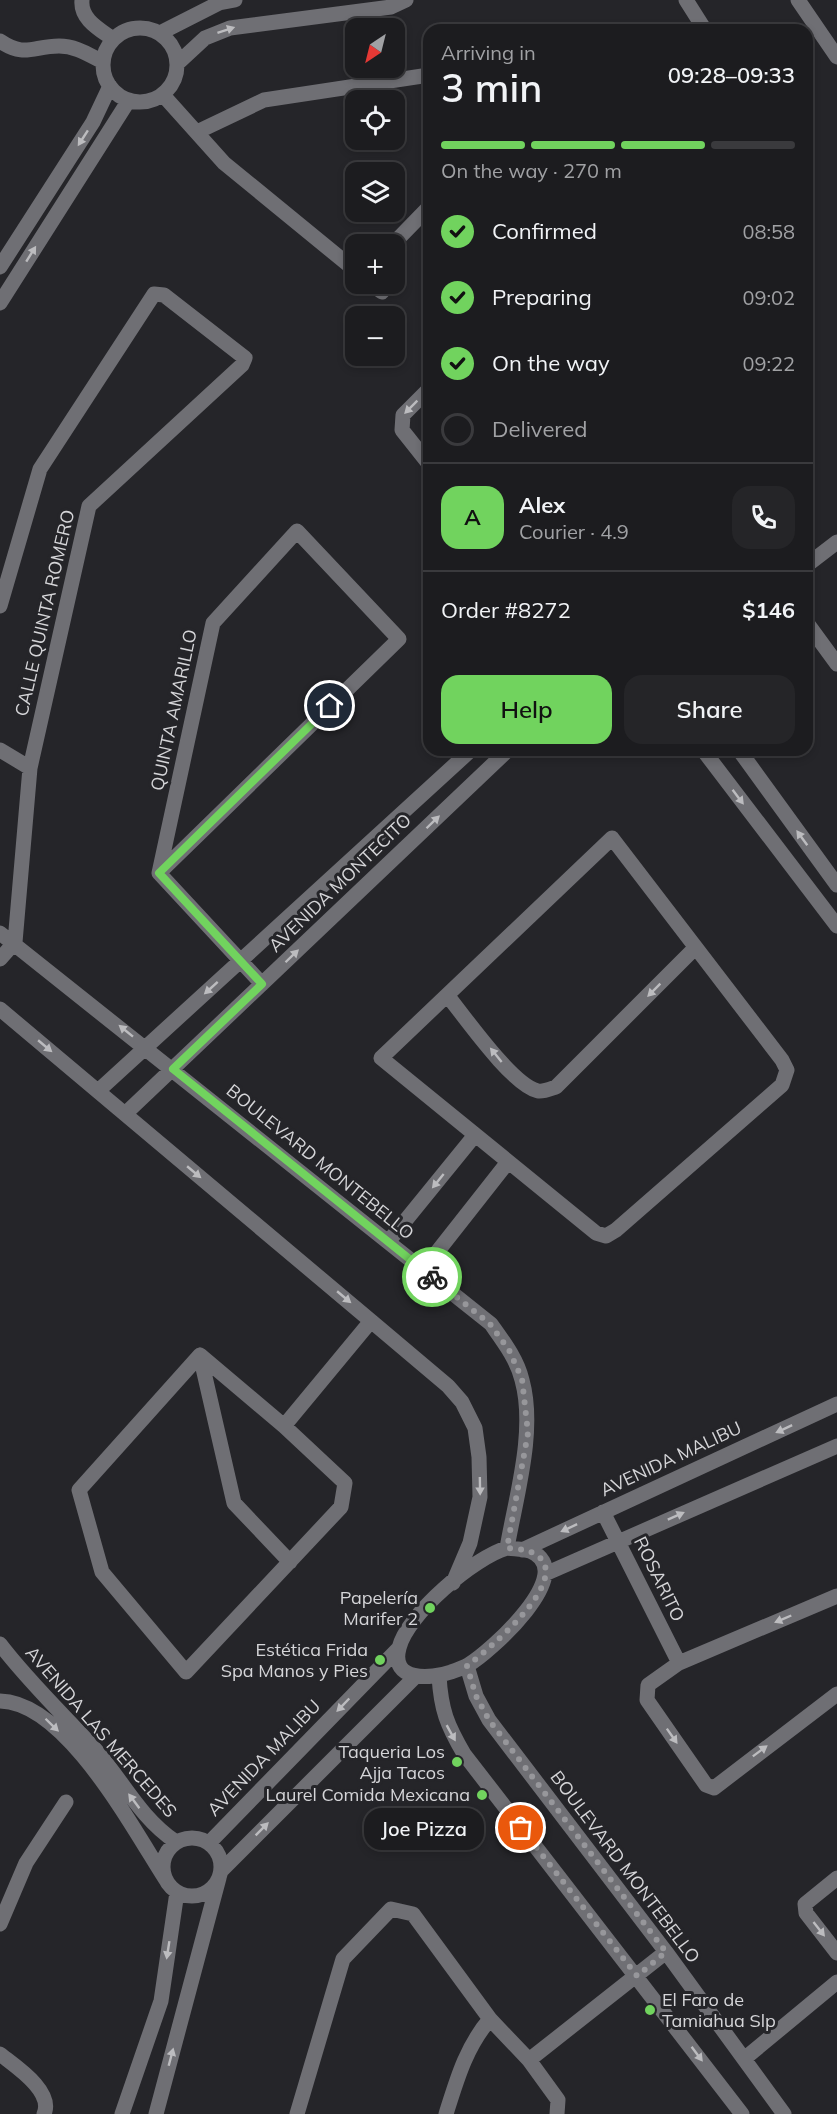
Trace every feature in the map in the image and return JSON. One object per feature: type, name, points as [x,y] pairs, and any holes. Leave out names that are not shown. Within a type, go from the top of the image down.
[{"type":"street","points":[[82,0],[81,4],[89,23],[113,39]]},
{"type":"street","points":[[160,33],[219,3],[235,0]]},
{"type":"street","points":[[178,63],[169,40],[148,28],[135,27],[123,31],[113,39],[106,50],[103,62],[104,75],[110,86],[129,100],[141,102],[163,94],[172,86],[178,63],[205,38],[230,28],[406,0]]},
{"type":"street","points":[[686,0],[701,24]]},
{"type":"street","points":[[798,0],[837,57]]},
{"type":"street","points":[[0,41],[23,52],[58,46],[77,48],[103,62]]},
{"type":"street","points":[[196,132],[264,100],[423,76]]},
{"type":"street","points":[[0,267],[93,122],[110,86]]},
{"type":"street","points":[[163,94],[224,163],[345,262]]},
{"type":"street","points":[[0,303],[129,100]]},
{"type":"street","points":[[403,234],[423,213]]},
{"type":"street","name":"CALLE QUINTA ROMERO","points":[[0,606],[40,469],[154,294],[164,295],[241,352],[244,358],[242,365],[89,506],[30,768],[15,942]]},
{"type":"street","points":[[423,395],[403,415],[402,430],[423,456]]},
{"type":"street","name":"QUINTA AMARILLO","points":[[297,531],[399,639],[159,873],[213,623],[297,531]]},
{"type":"street","points":[[813,560],[837,542]]},
{"type":"street","points":[[813,631],[837,664]]},
{"type":"street","points":[[0,750],[30,768]]},
{"type":"street","name":"AVENIDA MONTECITO","points":[[98,1091],[464,756]]},
{"type":"street","name":"AVENIDA MONTECITO","points":[[125,1114],[502,756]]},
{"type":"street","points":[[708,756],[837,926]]},
{"type":"street","points":[[743,756],[837,887],[819,902]]},
{"type":"street","points":[[612,838],[695,948],[782,1060],[787,1070],[782,1085],[616,1230],[606,1236],[596,1233],[381,1058],[612,838]]},
{"type":"street","points":[[159,873],[262,984]]},
{"type":"street","name":"BOULEVARD MONTEBELLO","points":[[0,933],[15,942],[490,1324],[509,1350],[522,1379],[528,1433],[515,1549]]},
{"type":"street","points":[[0,959],[15,942]]},
{"type":"street","points":[[447,995],[513,1076],[527,1087],[540,1091],[556,1087],[695,948]]},
{"type":"street","points":[[0,1009],[448,1386],[462,1402],[475,1428],[479,1457],[480,1497],[470,1543],[453,1583]]},
{"type":"street","points":[[388,1242],[475,1135]]},
{"type":"street","points":[[423,1270],[508,1162]]},
{"type":"street","points":[[284,1426],[371,1321]]},
{"type":"street","points":[[200,1355],[284,1426],[345,1483],[341,1507],[186,1672],[102,1572],[79,1490],[200,1355]]},
{"type":"street","points":[[200,1355],[234,1503],[290,1562]]},
{"type":"street","name":"AVENIDA MALIBU","points":[[209,1843],[398,1649],[411,1625],[430,1602],[496,1551],[515,1549],[603,1512],[837,1404]]},
{"type":"street","points":[[545,1574],[837,1446]]},
{"type":"street","name":"ROSARITO","points":[[603,1512],[679,1663]]},
{"type":"street","points":[[398,1649],[400,1666],[408,1674],[416,1676],[439,1676],[467,1666],[516,1623],[540,1590],[545,1574],[543,1563],[531,1552],[515,1549]]},
{"type":"street","points":[[837,1596],[679,1663],[648,1685],[647,1700],[706,1785],[714,1788],[837,1694]]},
{"type":"street","name":"AVENIDA LAS MERCEDES","points":[[0,1644],[25,1676],[96,1750],[147,1819],[176,1842]]},
{"type":"street","name":"BOULEVARD MONTEBELLO","points":[[467,1666],[476,1696],[489,1720],[666,1952],[784,2114]]},
{"type":"street","points":[[7,1702],[25,1676]]},
{"type":"street","points":[[156,2114],[220,1874],[219,1855],[209,1843],[192,1837],[176,1842],[167,1851],[163,1863],[165,1880],[177,1892],[184,1895],[201,1895],[209,1891],[220,1874],[416,1676]]},
{"type":"street","points":[[439,1676],[440,1703],[446,1724],[464,1754],[742,2114]]},
{"type":"street","name":"AVENIDA LAS MERCEDES","points":[[7,1702],[41,1715],[96,1772],[165,1880]]},
{"type":"street","points":[[0,1924],[26,1863],[66,1802]]},
{"type":"street","points":[[837,1878],[805,1904],[806,1913],[837,1953]]},
{"type":"street","points":[[122,2114],[161,2001],[177,1892]]},
{"type":"street","points":[[297,2114],[344,1959],[391,1909],[413,1914],[490,2019],[529,2060],[558,2100],[557,2114]]},
{"type":"street","points":[[529,2060],[666,1952]]},
{"type":"street","points":[[744,2059],[837,1982]]},
{"type":"street","points":[[446,2114],[465,2057],[475,2036],[490,2019]]},
{"type":"street","points":[[0,2054],[33,2081],[43,2096],[45,2114]]},
{"type":"way so far","points":[[432,1277],[490,1324],[509,1350],[522,1379],[528,1433],[507,1548],[531,1552],[543,1563],[545,1574],[540,1590],[516,1623],[500,1640],[467,1666],[476,1696],[489,1720],[666,1952],[637,1976],[521,1828]]},
{"type":"place","name":"Papelería Marifer 2","points":[[430,1608]]},
{"type":"place","name":"Estética Frida Spa Manos y Pies","points":[[380,1660]]},
{"type":"place","name":"Taqueria Los Ajja Tacos","points":[[457,1762]]},
{"type":"place","name":"Laurel Comida Mexicana","points":[[482,1795]]},
{"type":"place","name":"Joe Pizza","points":[[521,1828]]},
{"type":"place","name":"El Faro de Tamiahua Slp","points":[[650,2010]]},
{"type":"route","points":[[330,706],[159,873],[262,984],[173,1069],[432,1277]]}]
